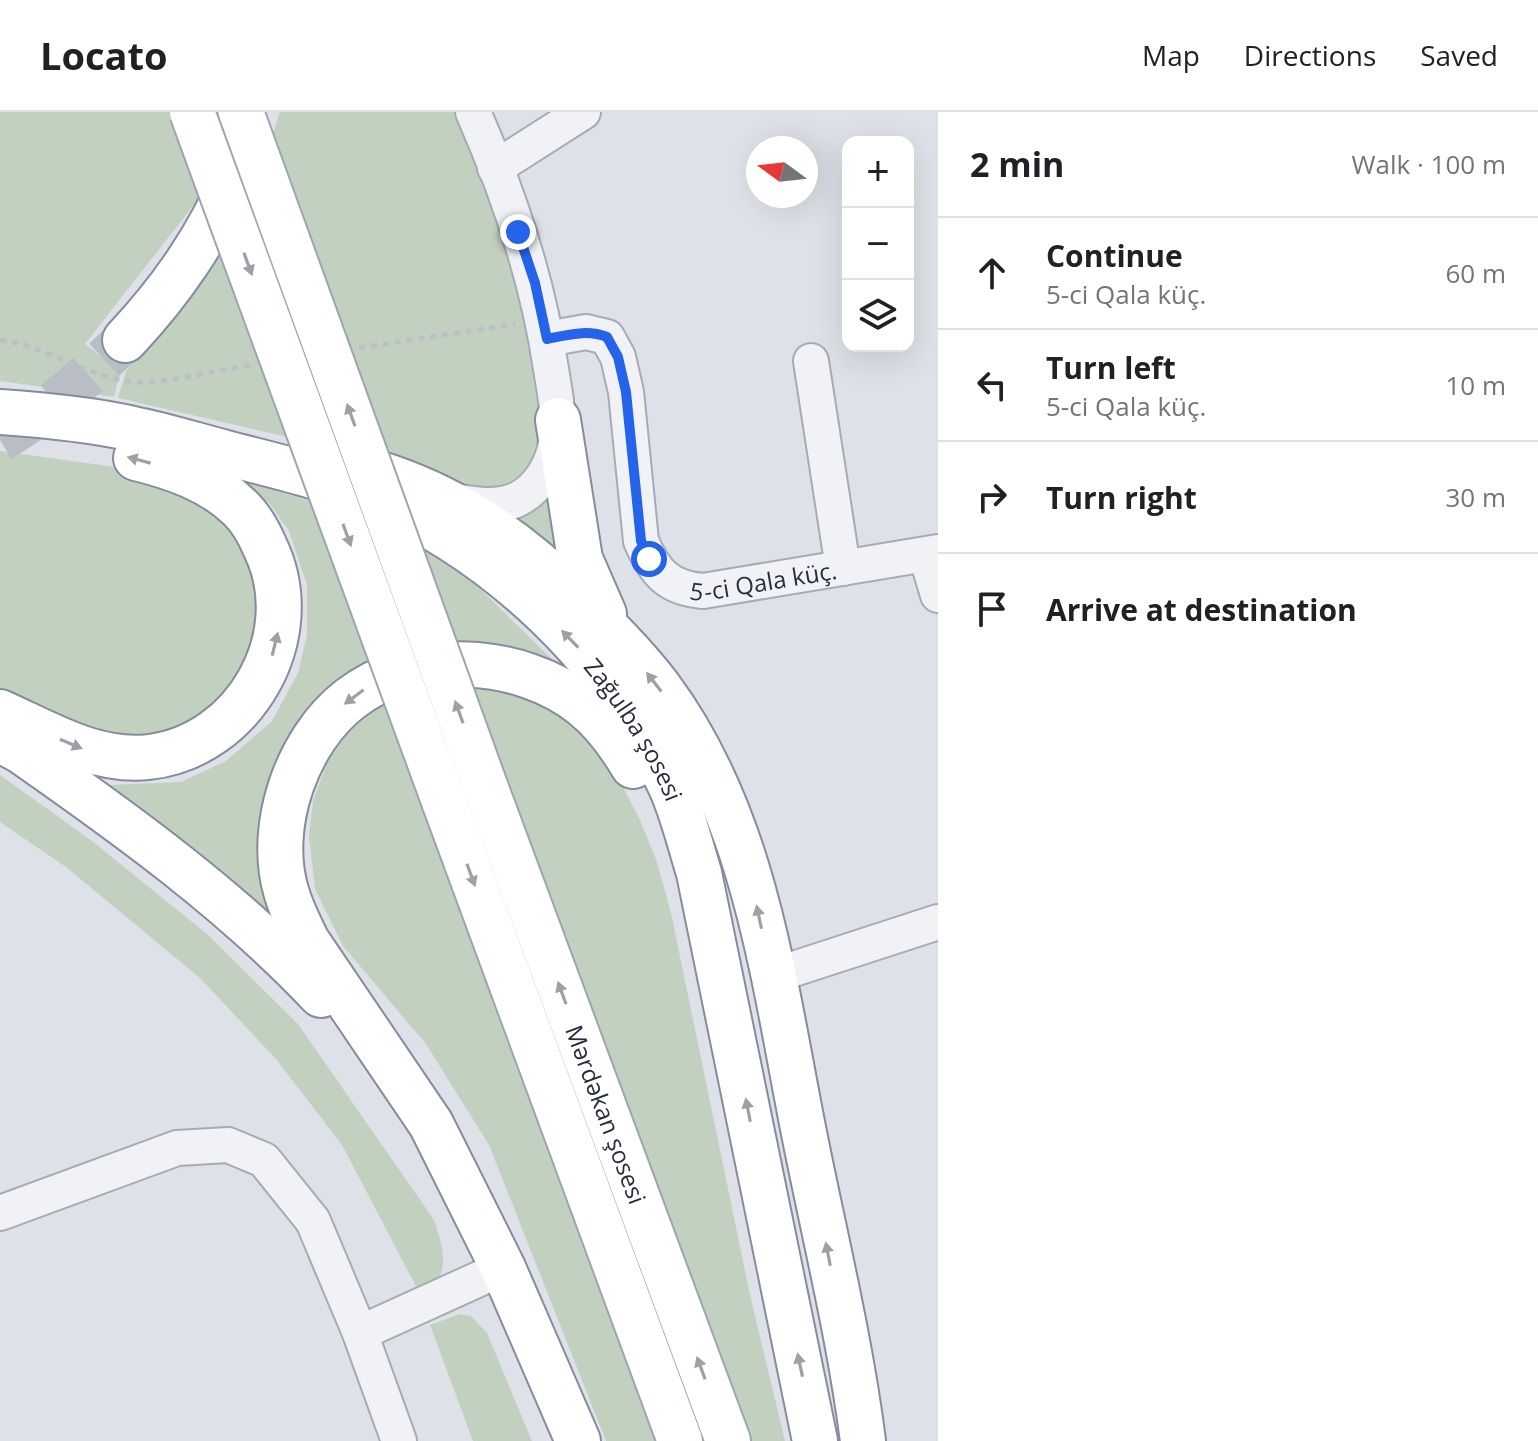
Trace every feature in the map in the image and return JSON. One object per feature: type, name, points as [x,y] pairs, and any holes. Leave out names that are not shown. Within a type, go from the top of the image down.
[{"type":"main road","name":"Mərdəkan şosesi","points":[[192,112],[680,1441]]},
{"type":"main road","name":"Mərdəkan şosesi","points":[[241,112],[485,786],[728,1441]]},
{"type":"main road","points":[[125,340],[157,306],[183,271],[216,217],[241,162],[257,112]]},
{"type":"main road","name":"Zağulba şosesi","points":[[0,412],[132,429],[321,478],[372,497],[434,529],[489,566],[543,612],[584,653],[620,697],[650,745],[672,789],[699,873],[815,1441]]},
{"type":"main road","points":[[558,420],[580,559],[614,634]]},
{"type":"main road","points":[[132,429],[222,441],[355,467],[400,480],[445,499],[478,518],[528,555],[614,634],[659,688],[718,789],[734,827],[756,903],[863,1441]]},
{"type":"main road","points":[[0,433],[140,459],[190,475],[217,489],[241,508],[272,560],[278,589],[280,625],[265,670],[253,693],[231,719],[199,742],[171,752],[148,757],[98,754],[0,712]]},
{"type":"main road","points":[[578,1441],[503,1268],[431,1124],[307,941],[285,889],[281,862],[287,798],[299,767],[332,715],[366,688],[422,668],[485,666],[528,676],[569,696],[604,726],[627,757],[655,805],[728,1006]]},
{"type":"main road","points":[[0,740],[32,759],[159,851],[232,910],[298,970],[395,1072]]},
{"type":"street","points":[[445,499],[485,505],[504,504],[527,493],[539,482],[552,458],[558,420],[547,339],[535,283],[473,112]]},
{"type":"street","points":[[495,168],[583,112]]},
{"type":"street","name":"5-ci Qala küç.","points":[[547,339],[586,332],[607,337],[614,346],[626,392],[641,541],[649,559],[671,583],[703,591],[932,553]]},
{"type":"street","points":[[811,361],[843,568]]},
{"type":"street","points":[[932,553],[938,595]]},
{"type":"street","points":[[772,976],[938,922]]},
{"type":"street","points":[[0,1213],[177,1148],[228,1145],[264,1160],[313,1221],[360,1333],[399,1441]]},
{"type":"street","points":[[360,1333],[503,1268]]},
{"type":"green space","points":[[0,112],[239,112],[235,130],[200,197],[85,344],[120,371],[114,397],[0,381]]},
{"type":"green space","points":[[280,112],[455,112],[513,266],[528,317],[545,443],[532,471],[516,484],[495,490],[477,489],[397,462],[118,398],[126,371],[198,286],[247,213]]},
{"type":"green space","points":[[0,451],[137,470],[236,520],[266,593],[251,671],[174,737],[105,742],[0,694]]},
{"type":"green space","points":[[554,477],[576,583],[508,513]]},
{"type":"green space","points":[[242,481],[365,517],[422,548],[471,580],[560,667],[501,645],[469,641],[421,644],[369,666],[260,848],[268,910],[110,785],[181,782],[226,761],[272,721],[298,673],[307,635],[307,585],[289,531],[270,504]]},
{"type":"green space","points":[[464,679],[525,689],[582,727],[612,766],[640,820],[657,862],[671,913],[750,1295],[785,1441],[749,1441]]},
{"type":"green space","points":[[391,697],[660,1441],[606,1441],[489,1145],[426,1044],[343,946],[315,889],[309,836],[313,801],[328,760],[351,729]]},
{"type":"green space","points":[[0,775],[92,841],[207,934],[298,1024],[434,1220],[443,1259],[440,1275],[434,1283],[419,1292],[342,1145],[276,1059],[200,978],[66,867],[0,822]]},
{"type":"green space","points":[[460,1314],[471,1316],[487,1333],[532,1441],[473,1441],[430,1325]]},
{"type":"tunnel","points":[[0,440],[66,393],[125,340]]},
{"type":"route","points":[[518,232],[535,283],[547,339],[586,332],[607,337],[614,346],[626,392],[641,541],[649,559]]}]
